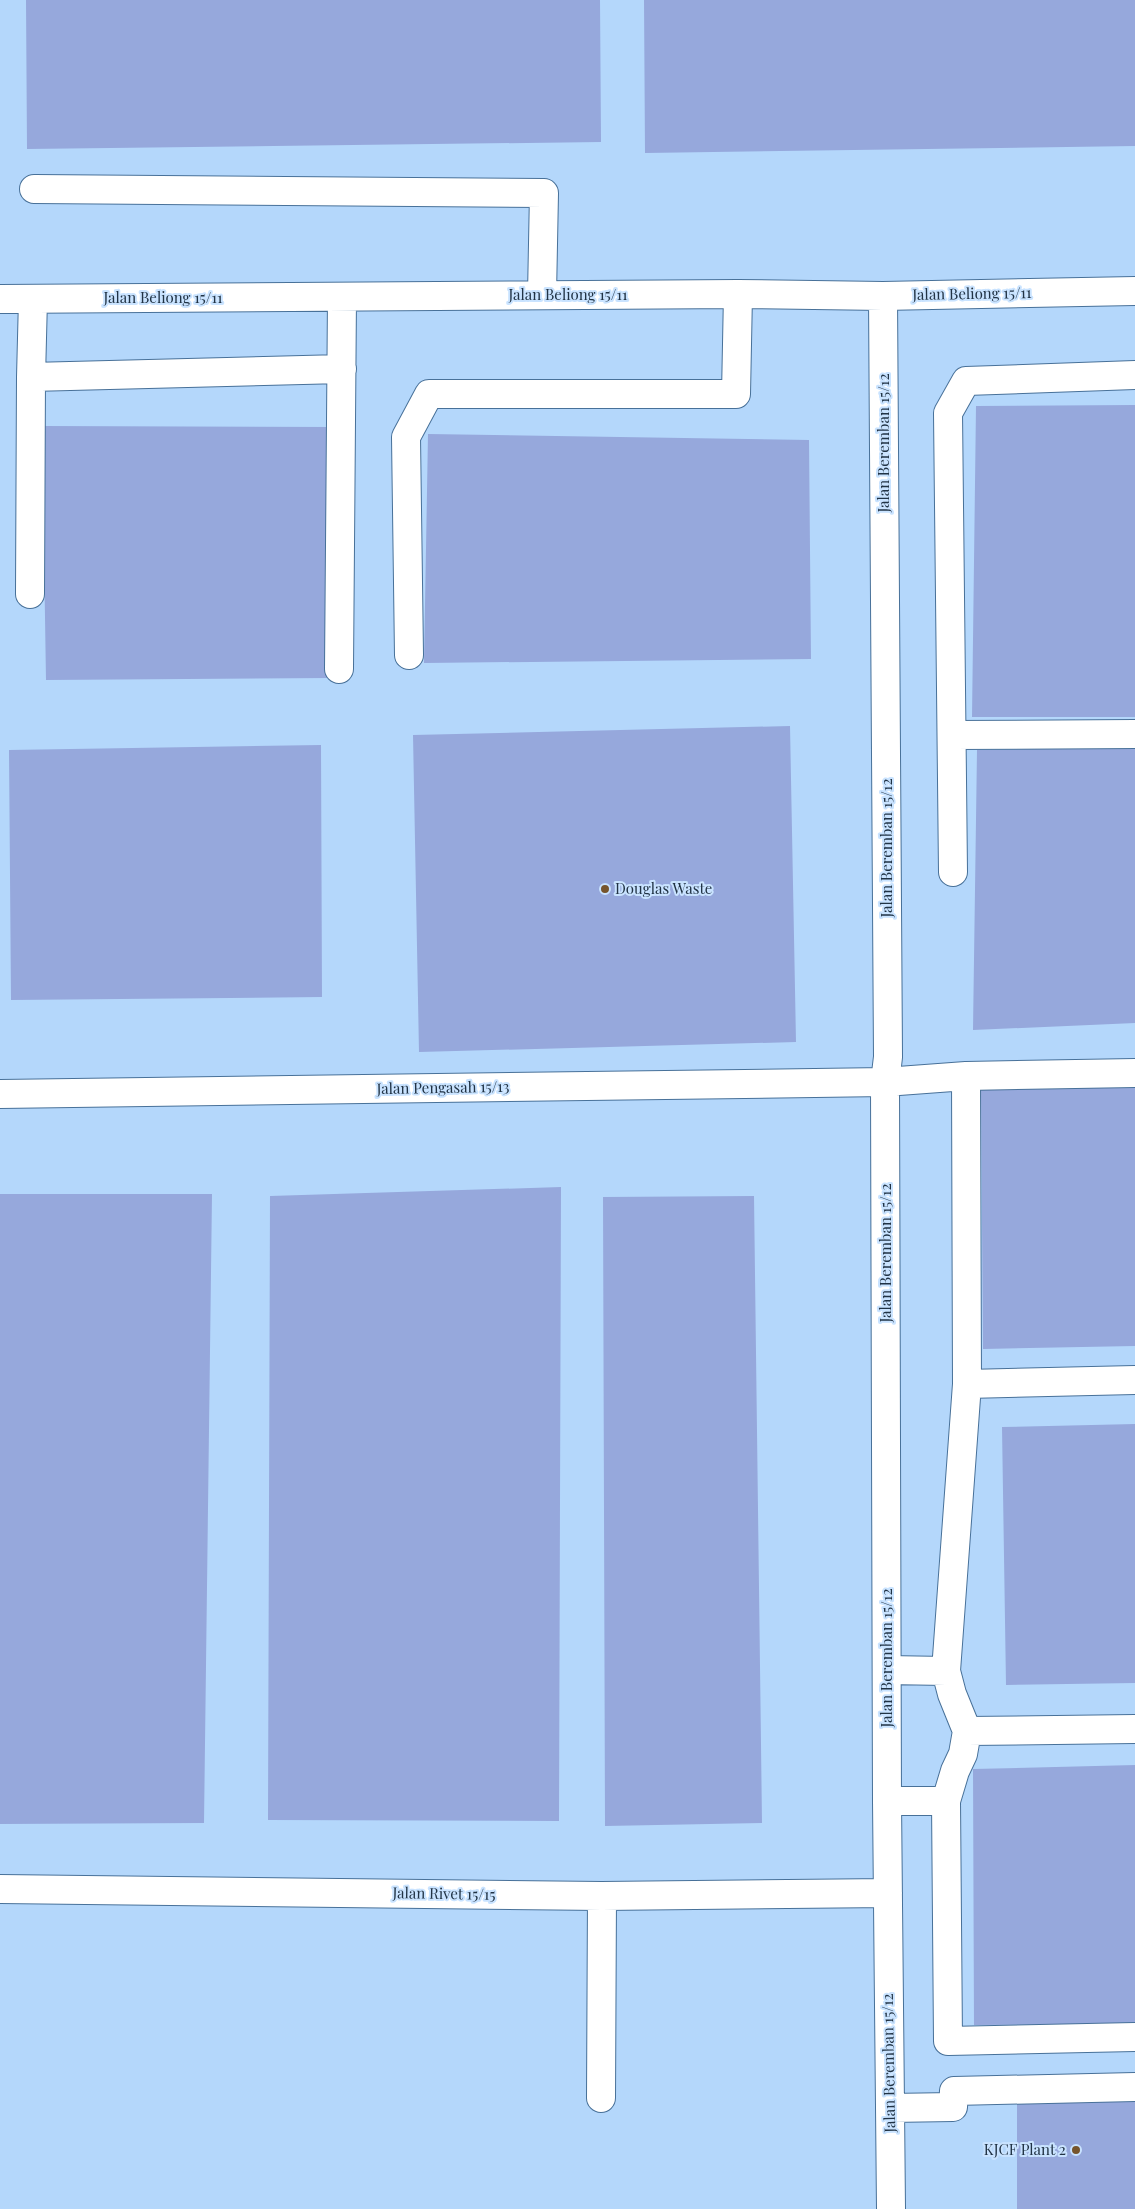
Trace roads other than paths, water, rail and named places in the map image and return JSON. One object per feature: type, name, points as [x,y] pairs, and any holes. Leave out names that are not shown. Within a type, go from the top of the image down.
[{"type":"street","points":[[34,189],[544,193],[542,295]]},
{"type":"street","name":"Jalan Beliong 15/11","points":[[0,299],[738,294],[883,296],[1135,291]]},
{"type":"street","points":[[409,655],[406,437],[430,394],[736,394],[738,294]]},
{"type":"street","name":"Jalan Beremban 15/12","points":[[883,296],[888,1047],[885,1082],[887,1800],[891,2209]]},
{"type":"street","points":[[338,670],[342,297]]},
{"type":"street","points":[[30,594],[33,299]]},
{"type":"street","points":[[31,377],[342,369]]},
{"type":"street","points":[[953,872],[948,413],[966,381],[1135,375]]},
{"type":"street","points":[[952,736],[1135,734]]},
{"type":"street","name":"Jalan Pengasah 15/13","points":[[0,1094],[885,1082],[966,1076],[1135,1073]]},
{"type":"street","points":[[966,1076],[967,1384],[946,1671],[952,1694],[968,1731],[963,1754],[955,1770],[946,1801],[948,2040],[1135,2037]]},
{"type":"street","points":[[967,1384],[1135,1380]]},
{"type":"street","points":[[887,1670],[946,1671]]},
{"type":"street","points":[[968,1731],[1135,1729]]},
{"type":"street","points":[[887,1800],[946,1801]]},
{"type":"street","name":"Jalan Rivet 15/15","points":[[0,1889],[602,1896],[888,1893]]},
{"type":"street","points":[[601,2098],[602,1896]]},
{"type":"street","points":[[890,2108],[953,2107],[954,2091],[1135,2087]]},
{"type":"place","name":"Douglas Waste","points":[[605,889]]},
{"type":"place","name":"KJCF Plant 2","points":[[1076,2150]]}]
